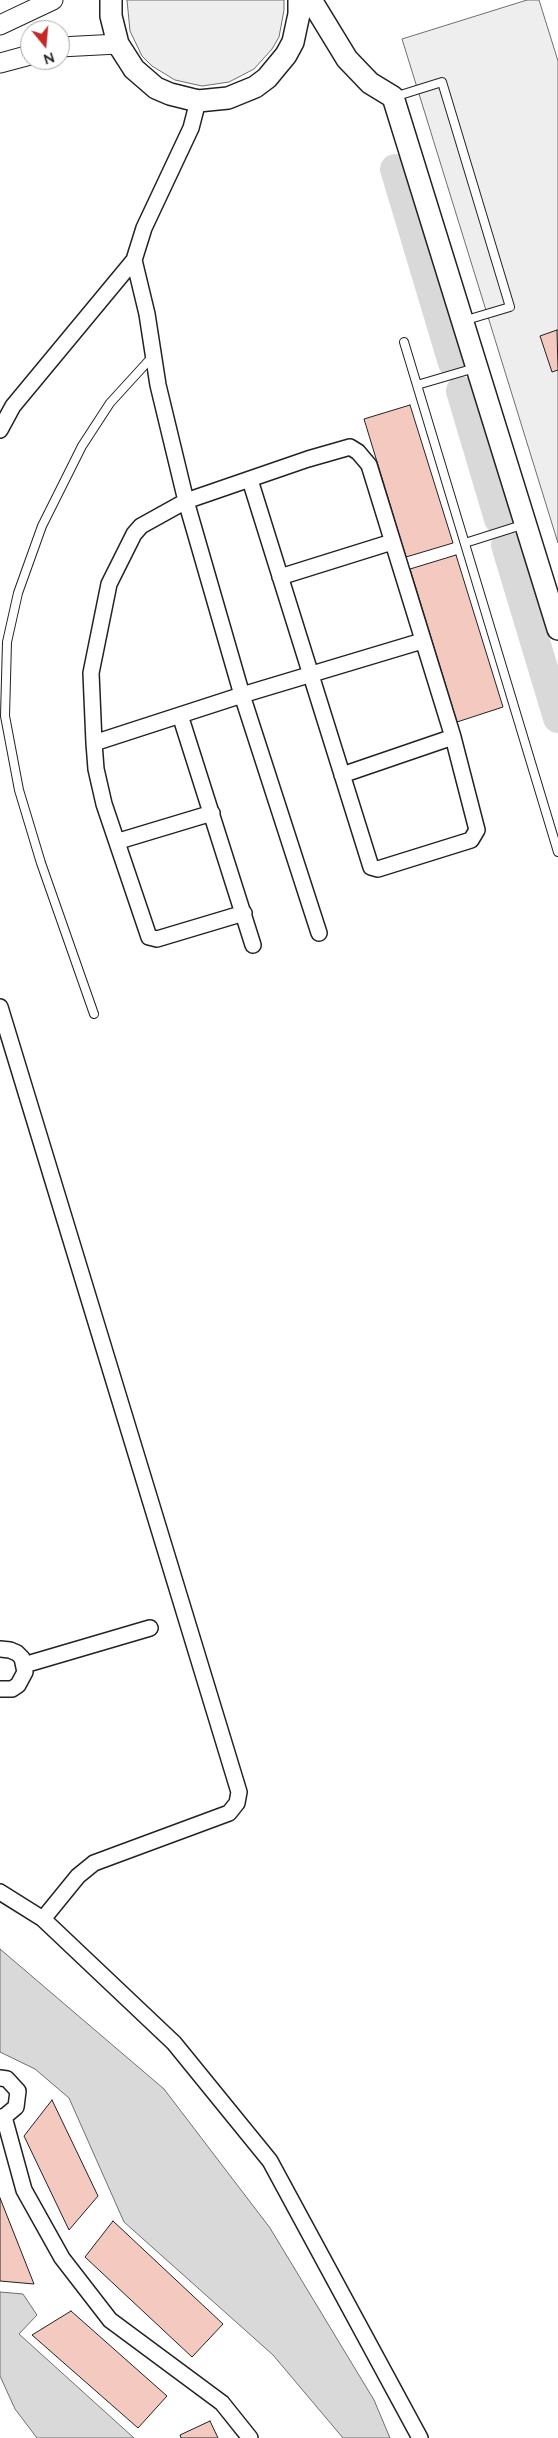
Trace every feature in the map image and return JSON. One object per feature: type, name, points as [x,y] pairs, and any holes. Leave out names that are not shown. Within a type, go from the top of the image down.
[{"type":"main road","points":[[111,0],[111,16],[118,44],[134,69],[156,88],[170,94],[198,101],[228,98],[255,87],[267,78],[286,55],[293,42],[300,14],[300,0]]},
{"type":"main road","points":[[310,0],[347,59],[370,83],[393,98],[558,629]]},
{"type":"street","points":[[0,25],[53,0]]},
{"type":"street","points":[[70,46],[118,44]]},
{"type":"street","points":[[0,63],[20,58]]},
{"type":"street","points":[[0,430],[13,406],[134,260],[144,228],[191,128],[198,101]]},
{"type":"street","points":[[134,260],[147,314],[152,357],[186,501],[242,695],[320,933]]},
{"type":"street","points":[[244,913],[153,939],[148,935],[104,804],[96,769],[91,673],[109,584],[126,549],[141,526],[186,501],[308,459],[350,447],[358,452],[370,465],[453,737],[477,830],[471,840],[374,869],[371,868],[250,480]]},
{"type":"street","points":[[280,577],[392,542]]},
{"type":"street","points":[[94,743],[180,714],[422,640]]},
{"type":"street","points":[[180,714],[244,913],[252,945]]},
{"type":"street","points":[[342,775],[453,737]]},
{"type":"street","points":[[118,841],[212,813]]},
{"type":"street","points":[[0,1007],[239,1792],[237,1803],[229,1813],[94,1863],[78,1876],[43,1919]]},
{"type":"street","points":[[24,1665],[150,1628]]},
{"type":"street","points":[[0,1690],[18,1685],[22,1679],[24,1665],[17,1653],[1,1645]]},
{"type":"street","points":[[0,1892],[43,1919],[174,2043],[270,2161],[420,2438]]},
{"type":"street","points":[[0,2078],[7,2079],[18,2091],[16,2107],[2,2117],[24,2190],[62,2258],[110,2320],[222,2404],[250,2438]]},
{"type":"lane","points":[[393,98],[442,82],[510,307],[463,322]]},
{"type":"lane","points":[[404,342],[558,852]]},
{"type":"lane","points":[[94,1014],[41,863],[19,790],[5,716],[7,642],[18,593],[42,526],[82,446],[110,403],[152,357]]},
{"type":"lane","points":[[417,385],[477,368]]},
{"type":"lane","points":[[465,543],[525,524]]},
{"type":"shaded area","points":[[127,0],[284,0],[284,10],[279,37],[272,49],[254,69],[229,82],[202,86],[175,80],[152,66],[142,56],[130,31]]},
{"type":"shaded area","points":[[527,0],[539,0],[558,61],[558,543],[402,39]]},
{"type":"shaded area","points":[[0,1949],[164,2089],[270,2228],[374,2400],[390,2438],[343,2438],[273,2355],[124,2222],[69,2098],[35,2069],[0,2052]]},
{"type":"shaded area","points":[[0,2292],[23,2294],[37,2315],[19,2334],[134,2438],[37,2438],[15,2409],[0,2376]]},
{"type":"building","points":[[557,330],[558,370],[552,372],[540,336]]},
{"type":"building","points":[[410,405],[453,543],[406,557],[364,419]]},
{"type":"building","points":[[456,555],[503,707],[457,722],[410,569]]},
{"type":"building","points":[[52,2100],[98,2196],[69,2230],[24,2136]]},
{"type":"building","points":[[0,2198],[34,2284],[0,2281]]},
{"type":"building","points":[[113,2221],[223,2324],[192,2357],[85,2257]]},
{"type":"building","points":[[71,2311],[167,2396],[138,2428],[32,2335]]},
{"type":"building","points":[[210,2421],[218,2438],[181,2438],[180,2435]]},
{"type":"waterway","points":[[395,169],[453,363]]},
{"type":"waterway","points":[[461,391],[499,519]]},
{"type":"waterway","points":[[506,545],[558,718]]}]
